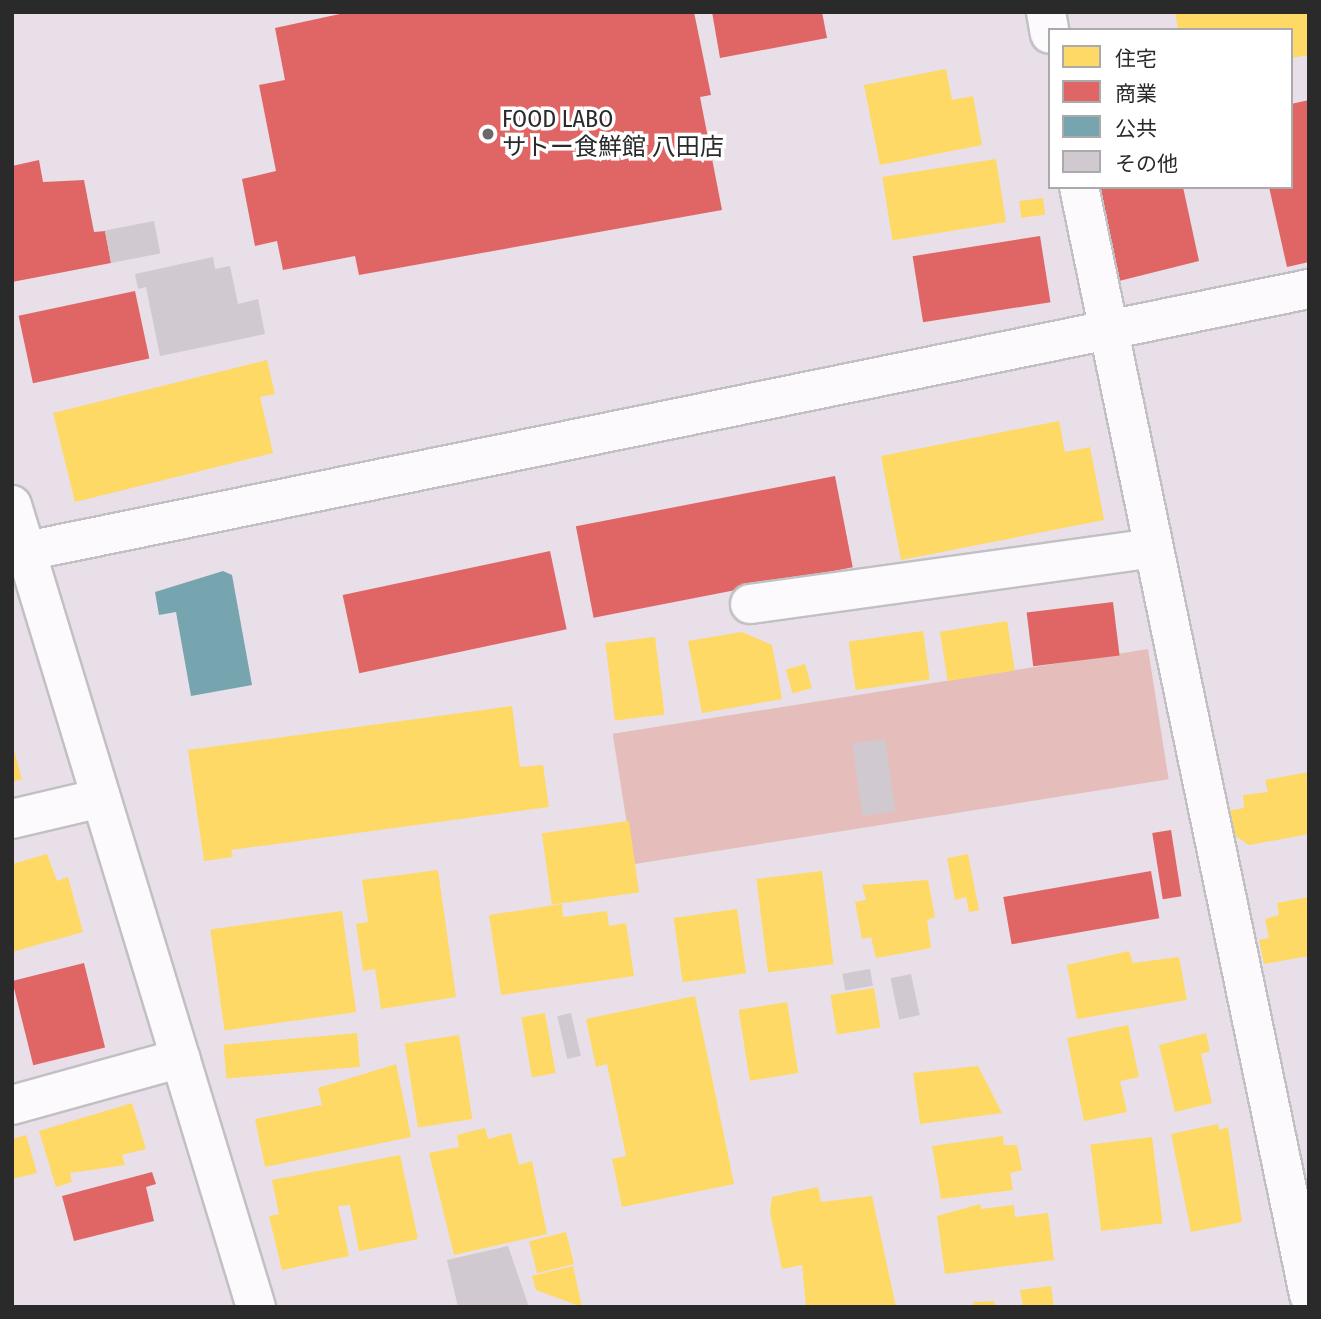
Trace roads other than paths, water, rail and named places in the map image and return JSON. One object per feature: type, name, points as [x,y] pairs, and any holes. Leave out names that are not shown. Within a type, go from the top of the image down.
[{"type":"street","points":[[1079,189],[1106,333],[1309,1294]]},
{"type":"street","points":[[19,552],[1106,333],[1309,289]]},
{"type":"street","points":[[12,505],[19,552],[101,798],[257,1307]]},
{"type":"street","points":[[750,604],[1152,548]]},
{"type":"street","points":[[12,819],[101,798]]},
{"type":"street","points":[[12,1105],[181,1058]]},
{"type":"place","name":"FOOD LABO サトー食鮮館 八田店","points":[[488,134]]}]
